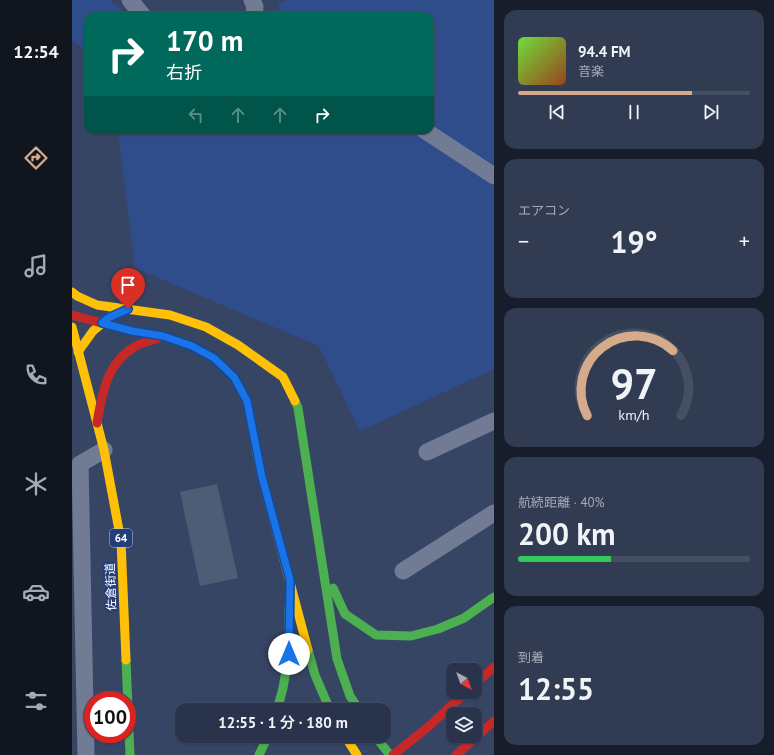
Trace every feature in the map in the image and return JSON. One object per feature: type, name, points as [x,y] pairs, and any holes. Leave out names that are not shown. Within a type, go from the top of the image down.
[{"type":"main road","points":[[72,292],[97,305],[170,315],[206,327],[238,345],[283,377],[298,408],[336,659],[350,696],[354,703]]},
{"type":"main road","points":[[78,352],[93,331],[102,323],[108,318],[128,309]]},
{"type":"main road","points":[[72,315],[132,331],[163,336],[192,346],[214,358],[234,377],[247,401],[262,477],[315,675],[327,703]]},
{"type":"main road","name":"佐倉街道","points":[[72,327],[104,450],[121,541],[130,755]]},
{"type":"main road","points":[[97,423],[106,380],[118,359],[135,346],[163,336]]},
{"type":"main road","points":[[322,565],[345,614],[376,635],[411,636],[438,629],[464,618],[494,597]]},
{"type":"main road","points":[[279,703],[289,654],[290,580]]},
{"type":"main road","points":[[482,678],[494,667]]},
{"type":"main road","points":[[393,755],[428,727],[458,699]]},
{"type":"main road","points":[[456,755],[494,721]]},
{"type":"main road","points":[[259,755],[265,743]]},
{"type":"main road","points":[[349,743],[357,755]]},
{"type":"main road","points":[[381,743],[390,755]]},
{"type":"street","points":[[130,0],[140,12]]},
{"type":"street","points":[[252,0],[255,7],[254,12]]},
{"type":"street","points":[[430,134],[494,176]]},
{"type":"street","points":[[428,452],[494,421]]},
{"type":"street","points":[[86,755],[80,464],[104,450]]},
{"type":"street","points":[[403,571],[494,512]]},
{"type":"shaded area","points":[[72,0],[110,0],[124,12],[84,12],[84,49],[72,40]]},
{"type":"shaded area","points":[[288,0],[494,0],[494,369],[360,431],[319,346],[135,268],[118,134],[434,134],[434,12],[279,12],[279,4]]},
{"type":"building","points":[[217,484],[238,578],[200,586],[180,492]]},
{"type":"traffic: fast","points":[[295,401],[298,408],[337,659],[350,696],[354,703]]},
{"type":"traffic: fast","points":[[333,588],[345,614],[376,635],[411,636],[438,629],[464,618],[494,597]]},
{"type":"traffic: fast","points":[[279,703],[289,654],[289,608]]},
{"type":"traffic: fast","points":[[308,650],[315,675],[327,703]]},
{"type":"traffic: fast","points":[[126,660],[130,755]]},
{"type":"traffic: fast","points":[[259,755],[265,743]]},
{"type":"traffic: fast","points":[[381,743],[390,755]]},
{"type":"traffic: slow","points":[[72,292],[77,296],[97,305],[170,315],[206,327],[238,345],[283,377],[295,401]]},
{"type":"traffic: slow","points":[[78,352],[93,331],[111,316]]},
{"type":"traffic: slow","points":[[72,327],[104,450],[121,541],[126,660]]},
{"type":"traffic: slow","points":[[256,449],[262,477],[308,650]]},
{"type":"traffic: slow","points":[[349,743],[357,755]]},
{"type":"traffic: jam","points":[[72,315],[132,331],[163,336],[192,346],[214,358],[234,377],[247,401],[256,449]]},
{"type":"traffic: jam","points":[[97,423],[104,390],[112,369],[118,361],[136,346],[162,337]]},
{"type":"traffic: jam","points":[[482,678],[494,667]]},
{"type":"traffic: jam","points":[[393,755],[428,727],[458,699]]},
{"type":"traffic: jam","points":[[456,755],[494,721]]},
{"type":"route","points":[[128,309],[108,318],[102,323],[132,331],[163,336],[192,346],[214,358],[234,377],[247,401],[262,477],[290,580],[289,654]]}]
